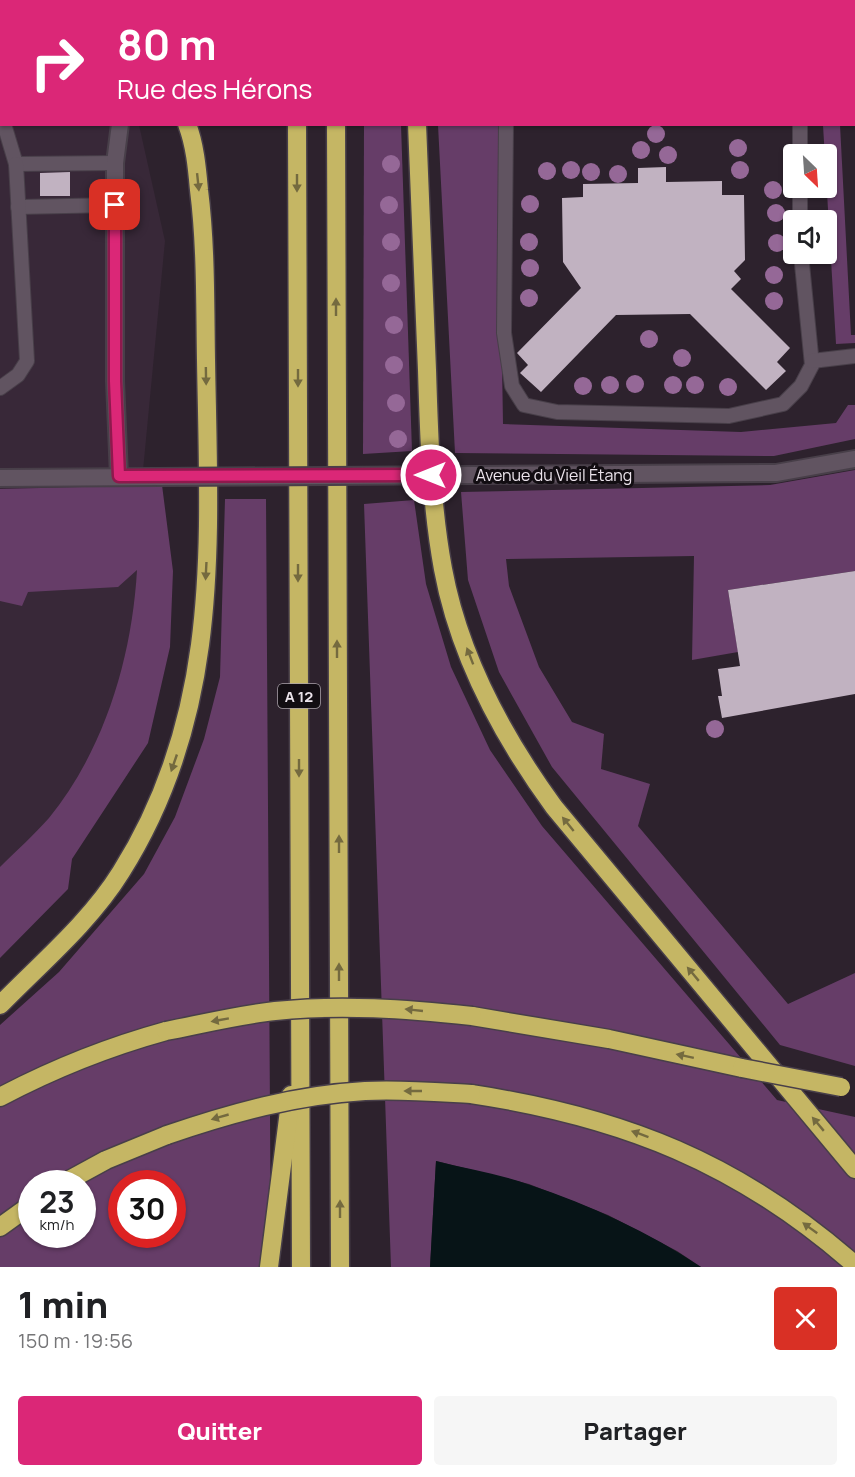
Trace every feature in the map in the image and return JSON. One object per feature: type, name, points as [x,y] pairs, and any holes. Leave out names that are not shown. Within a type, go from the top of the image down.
[{"type":"highway","points":[[0,1005],[69,934],[120,873],[165,789],[193,699],[201,650],[208,525],[203,228],[197,167],[187,126]]},
{"type":"highway","name":"A 12","points":[[297,126],[301,1267]]},
{"type":"highway","name":"A 12","points":[[336,126],[340,1267]]},
{"type":"highway","points":[[417,126],[434,501],[443,571],[458,623],[477,673],[498,719],[523,764],[554,807],[855,1168]]},
{"type":"highway","points":[[0,1097],[41,1075],[96,1053],[166,1031],[275,1011],[332,1008],[397,1008],[472,1016],[609,1040],[848,1089]]},
{"type":"highway","points":[[269,1267],[300,1025]]},
{"type":"highway","points":[[88,1170],[167,1135],[260,1106],[365,1091],[471,1094],[528,1103],[581,1115],[683,1151],[730,1174],[777,1204],[821,1235],[855,1265]]},
{"type":"highway","points":[[0,1227],[18,1214]]},
{"type":"street","points":[[119,476],[115,381],[115,163],[120,126]]},
{"type":"street","name":"Avenue du Vieil Étang","points":[[0,478],[776,473],[855,459]]},
{"type":"lane","points":[[0,388],[18,375],[27,361],[16,164],[5,126]]},
{"type":"lane","points":[[506,126],[504,333],[512,386],[524,405],[557,412],[729,416],[783,404],[801,386],[812,361],[802,264]]},
{"type":"lane","points":[[800,126],[800,144]]},
{"type":"lane","points":[[16,164],[115,163]]},
{"type":"lane","points":[[18,207],[115,205]]},
{"type":"lane","points":[[812,361],[855,356]]},
{"type":"shaded area","points":[[0,126],[139,126],[165,241],[135,554],[146,592],[105,739],[42,838],[0,882]]},
{"type":"shaded area","points":[[364,126],[401,126],[412,451],[363,454]]},
{"type":"shaded area","points":[[438,126],[498,126],[503,424],[741,432],[836,423],[848,405],[855,405],[855,439],[774,456],[455,453]]},
{"type":"shaded area","points":[[823,126],[840,126],[851,335],[855,335],[855,343],[836,344],[831,264],[837,264],[837,210],[828,210],[827,198],[837,198],[837,144],[824,144]]},
{"type":"shaded area","points":[[855,470],[855,571],[728,590],[738,652],[692,660],[694,556],[506,559],[509,586],[539,667],[572,722],[604,734],[601,769],[650,784],[638,826],[788,1004],[855,973],[855,1066],[780,1045],[552,767],[499,672],[468,580],[461,492],[770,485]]},
{"type":"shaded area","points":[[162,485],[173,571],[170,647],[148,743],[72,859],[68,889],[0,958],[0,867],[49,818],[69,791],[100,732],[122,669],[134,603],[137,570],[118,587],[28,592],[22,606],[0,601],[0,489]]},
{"type":"shaded area","points":[[225,499],[266,499],[271,1267],[0,1267],[0,1025],[59,972],[144,874],[175,817],[204,739],[220,677]]},
{"type":"shaded area","points":[[414,500],[426,584],[451,667],[490,750],[542,826],[777,1100],[855,1117],[855,1267],[701,1267],[677,1251],[608,1215],[529,1184],[436,1161],[430,1267],[391,1267],[364,504]]},
{"type":"shaded area","points":[[436,1161],[507,1178],[575,1201],[640,1231],[701,1267],[430,1267]]},
{"type":"building","points":[[666,167],[666,182],[722,181],[722,195],[744,195],[745,260],[734,271],[741,279],[731,289],[790,348],[777,362],[786,371],[766,390],[690,314],[616,315],[541,392],[520,373],[528,365],[517,353],[581,288],[563,262],[562,198],[583,197],[583,184],[638,183],[638,168]]},
{"type":"building","points":[[70,172],[70,196],[40,196],[40,173]]},
{"type":"building","points":[[855,571],[855,694],[722,718],[718,696],[722,696],[718,669],[740,666],[728,590]]},
{"type":"route","points":[[115,205],[115,381],[119,476],[431,475]]}]
